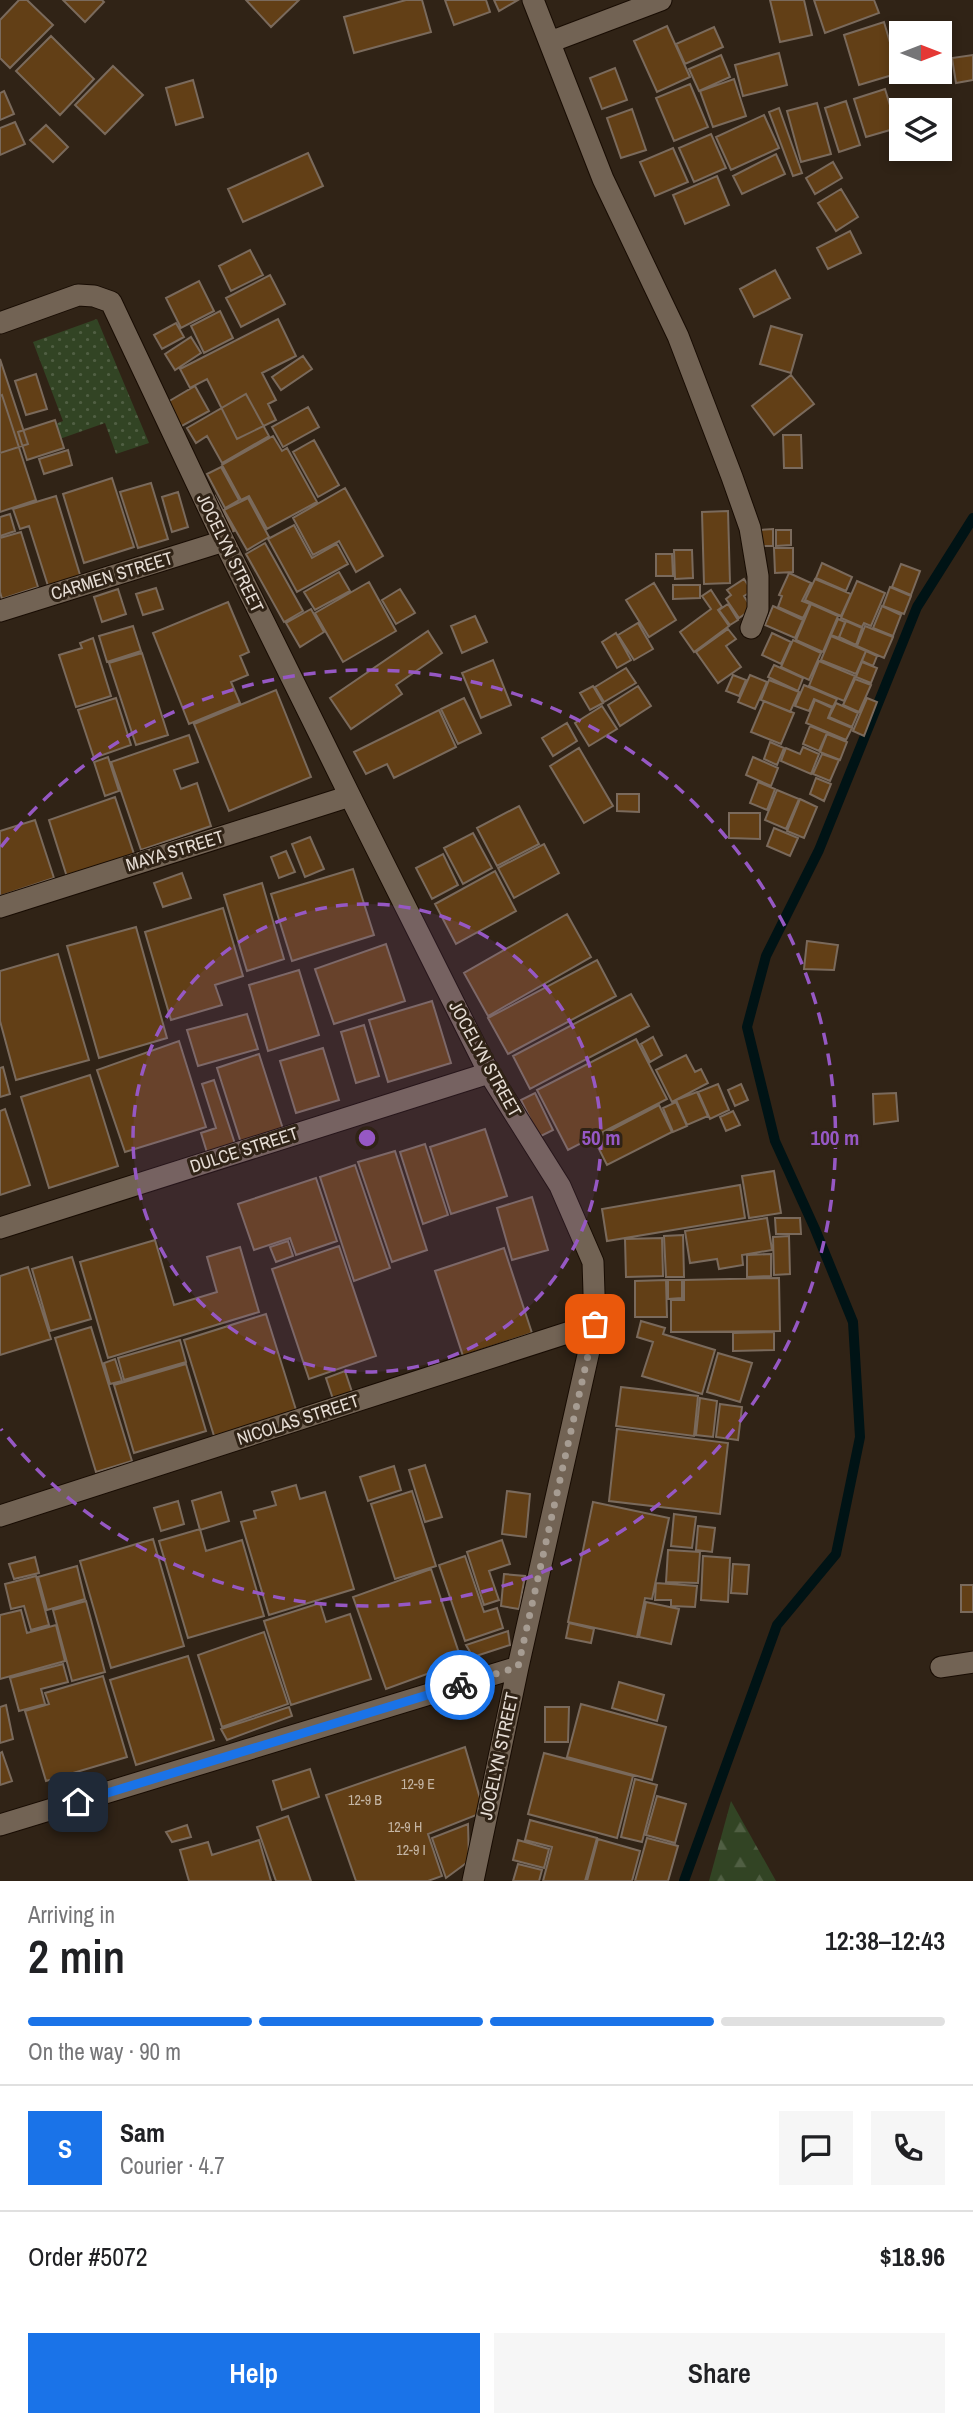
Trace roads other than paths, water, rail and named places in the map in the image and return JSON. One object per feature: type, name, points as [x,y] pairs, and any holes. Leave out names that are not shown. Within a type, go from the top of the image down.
[{"type":"street","points":[[533,0],[603,179],[678,336],[737,490],[750,528],[758,576],[758,609],[751,628]]},
{"type":"street","points":[[550,42],[661,0]]},
{"type":"street","name":"JOCELYN STREET","points":[[0,323],[78,295],[94,296],[111,302],[224,541],[489,1073],[561,1186],[593,1262],[595,1324],[473,1881]]},
{"type":"street","name":"CARMEN STREET","points":[[0,611],[224,541]]},
{"type":"street","name":"MAYA STREET","points":[[0,906],[350,796]]},
{"type":"street","name":"DULCE STREET","points":[[0,1228],[489,1073]]},
{"type":"street","name":"NICOLAS STREET","points":[[0,1516],[595,1324]]},
{"type":"street","points":[[941,1667],[973,1662]]},
{"type":"street","points":[[0,1825],[518,1667]]},
{"type":"waterway","points":[[684,1881],[777,1625],[836,1554],[860,1437],[853,1322],[775,1141],[747,1027],[766,956],[819,850],[917,607],[973,518]]}]
